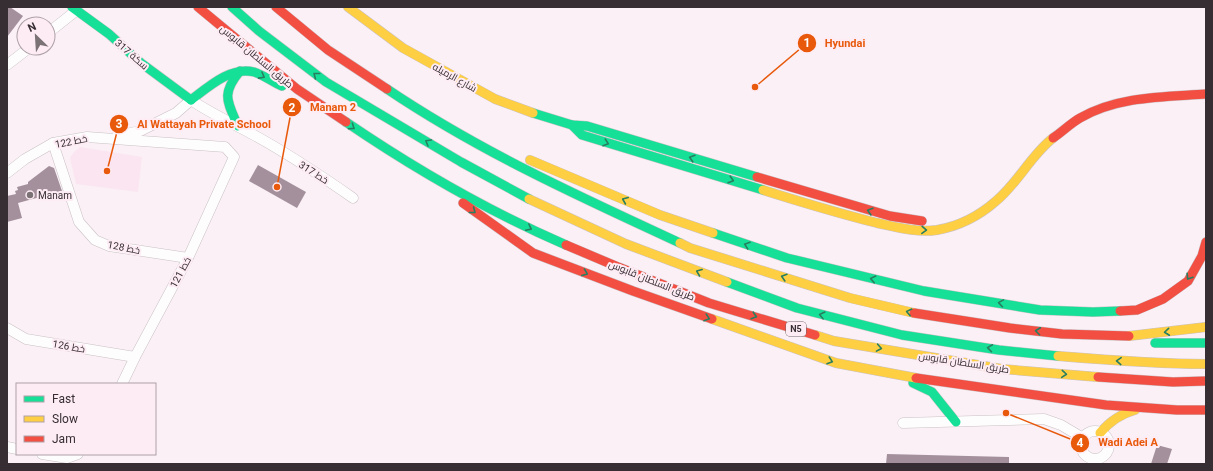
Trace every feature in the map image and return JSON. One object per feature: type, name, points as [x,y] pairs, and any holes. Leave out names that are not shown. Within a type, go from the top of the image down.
[{"type":"main road","name":"طريق السلطان قابوس","points":[[198,7],[297,90],[374,141],[445,183],[530,229],[618,267],[709,303],[834,340],[1002,368],[1106,378],[1172,382],[1206,381]]},
{"type":"main road","points":[[276,7],[328,50],[400,98],[460,134],[570,192],[690,248],[850,298],[916,313],[1010,328],[1062,334],[1124,337],[1206,327]]},
{"type":"main road","name":"شارع الرميله","points":[[348,7],[403,48],[495,99],[572,125]]},
{"type":"main road","name":"سكة 317","points":[[75,9],[109,34],[142,63],[191,100]]},
{"type":"main road","name":"طريق السلطان قابوس","points":[[235,10],[259,31],[326,82],[387,119],[541,205],[640,250],[797,308],[902,336],[1006,350],[1103,360],[1172,364],[1206,364]]},
{"type":"main road","points":[[238,126],[228,101],[227,89],[230,82],[240,70]]},
{"type":"main road","points":[[191,100],[226,76],[240,70],[254,72],[276,84],[297,90]]},
{"type":"main road","points":[[572,125],[582,135],[845,215],[900,228],[925,231],[949,228],[977,216],[998,200],[1044,146],[1080,118],[1106,106],[1138,99],[1206,94]]},
{"type":"main road","points":[[572,125],[587,126],[890,216],[931,222],[960,216],[977,216]]},
{"type":"main road","points":[[460,134],[551,168],[660,215],[787,258],[924,291],[1040,310],[1093,312],[1137,310],[1163,299],[1188,281],[1202,256],[1206,242]]},
{"type":"main road","points":[[445,183],[470,209],[533,253],[633,291],[836,363],[1002,391],[1142,408],[1206,410]]},
{"type":"main road","points":[[867,220],[905,223],[911,220]]},
{"type":"main road","points":[[1124,337],[1149,343],[1206,343]]},
{"type":"main road","points":[[884,372],[932,392],[956,422]]},
{"type":"main road","points":[[1100,433],[1109,421],[1119,415],[1142,408]]},
{"type":"street","points":[[56,26],[75,9]]},
{"type":"street","points":[[7,66],[19,56]]},
{"type":"street","points":[[107,138],[140,130],[176,113],[191,100]]},
{"type":"street","name":"خط 317","points":[[191,100],[314,171],[352,198]]},
{"type":"street","name":"خط 122","points":[[7,173],[53,143],[87,137],[225,148],[234,157]]},
{"type":"street","name":"خط 128","points":[[53,143],[79,222],[95,240],[110,246],[188,258]]},
{"type":"street","name":"خط 121","points":[[122,383],[188,258],[234,157]]},
{"type":"street","name":"خط 126","points":[[7,328],[26,339],[135,357]]},
{"type":"street","points":[[903,423],[1044,419],[1061,425],[1083,438]]},
{"type":"street","points":[[1089,433],[1100,433],[1107,439],[1108,445],[1106,453],[1098,458],[1092,458],[1084,454],[1081,446],[1083,438],[1089,433]]},
{"type":"street","points":[[45,455],[66,461],[76,455]]},
{"type":"shaded area","points":[[80,147],[142,157],[138,192],[76,184],[70,158]]},
{"type":"building","points":[[7,7],[10,7],[23,16],[16,16],[16,25],[7,37]]},
{"type":"building","points":[[258,165],[306,192],[297,208],[249,181]]},
{"type":"building","name":"Manam","points":[[49,166],[54,168],[62,191],[18,203],[22,218],[7,222],[7,196],[16,194],[15,191],[18,190],[17,187],[28,184],[28,182]]},
{"type":"building","points":[[1157,445],[1172,449],[1167,464],[1151,464]]},
{"type":"building","points":[[887,454],[1009,457],[1009,464],[886,464]]},
{"type":"traffic: fast","points":[[72,7],[109,34],[141,63],[191,100]]},
{"type":"traffic: fast","points":[[232,7],[259,31],[326,82],[461,162],[529,199]]},
{"type":"traffic: fast","points":[[238,126],[229,104],[228,92],[230,86],[240,71]]},
{"type":"traffic: fast","points":[[191,100],[220,79],[237,72],[254,72],[282,86]]},
{"type":"traffic: fast","points":[[387,89],[458,133],[530,172],[680,243]]},
{"type":"traffic: fast","points":[[533,113],[572,125],[587,126],[757,177]]},
{"type":"traffic: fast","points":[[346,122],[453,189],[566,245]]},
{"type":"traffic: fast","points":[[572,125],[582,135],[763,190]]},
{"type":"traffic: fast","points":[[713,233],[787,258],[924,291],[1040,310],[1093,312],[1120,311]]},
{"type":"traffic: fast","points":[[727,282],[797,308],[902,335],[999,350],[1058,356]]},
{"type":"traffic: fast","points":[[1155,343],[1206,343]]},
{"type":"traffic: fast","points":[[913,383],[932,392],[956,422]]},
{"type":"traffic: slow","points":[[348,7],[403,48],[495,99],[533,113]]},
{"type":"traffic: slow","points":[[763,190],[877,223],[914,230],[937,230],[961,223],[976,216],[990,206],[1004,194],[1038,152],[1053,138]]},
{"type":"traffic: slow","points":[[530,160],[660,215],[713,233]]},
{"type":"traffic: slow","points":[[529,199],[626,244],[727,282]]},
{"type":"traffic: slow","points":[[680,243],[690,248],[850,298],[914,313]]},
{"type":"traffic: slow","points":[[712,319],[836,363],[916,378]]},
{"type":"traffic: slow","points":[[1129,336],[1206,327]]},
{"type":"traffic: slow","points":[[815,335],[834,341],[1002,369],[1098,377]]},
{"type":"traffic: slow","points":[[1058,356],[1150,363],[1206,364]]},
{"type":"traffic: slow","points":[[1100,433],[1116,418],[1135,410]]},
{"type":"traffic: jam","points":[[198,7],[297,89],[346,122]]},
{"type":"traffic: jam","points":[[276,7],[328,50],[387,89]]},
{"type":"traffic: jam","points":[[1053,138],[1073,122],[1110,105],[1158,97],[1206,94]]},
{"type":"traffic: jam","points":[[757,177],[890,216],[922,221]]},
{"type":"traffic: jam","points":[[463,203],[533,253],[712,319]]},
{"type":"traffic: jam","points":[[1120,311],[1137,310],[1163,299],[1188,281],[1202,256],[1206,242]]},
{"type":"traffic: jam","points":[[566,245],[709,303],[815,335]]},
{"type":"traffic: jam","points":[[914,313],[1010,328],[1062,334],[1129,336]]},
{"type":"traffic: jam","points":[[1098,377],[1173,382],[1206,381]]},
{"type":"traffic: jam","points":[[916,378],[1106,405],[1177,410],[1206,410]]},
{"type":"place","name":"Hyundai","points":[[755,87]]},
{"type":"place","name":"Al Wattayah Private School","points":[[107,171]]},
{"type":"place","name":"Manam 2","points":[[277,187]]},
{"type":"place","name":"Manam","points":[[30,195]]},
{"type":"place","name":"Wadi Adei A","points":[[1006,413]]}]
